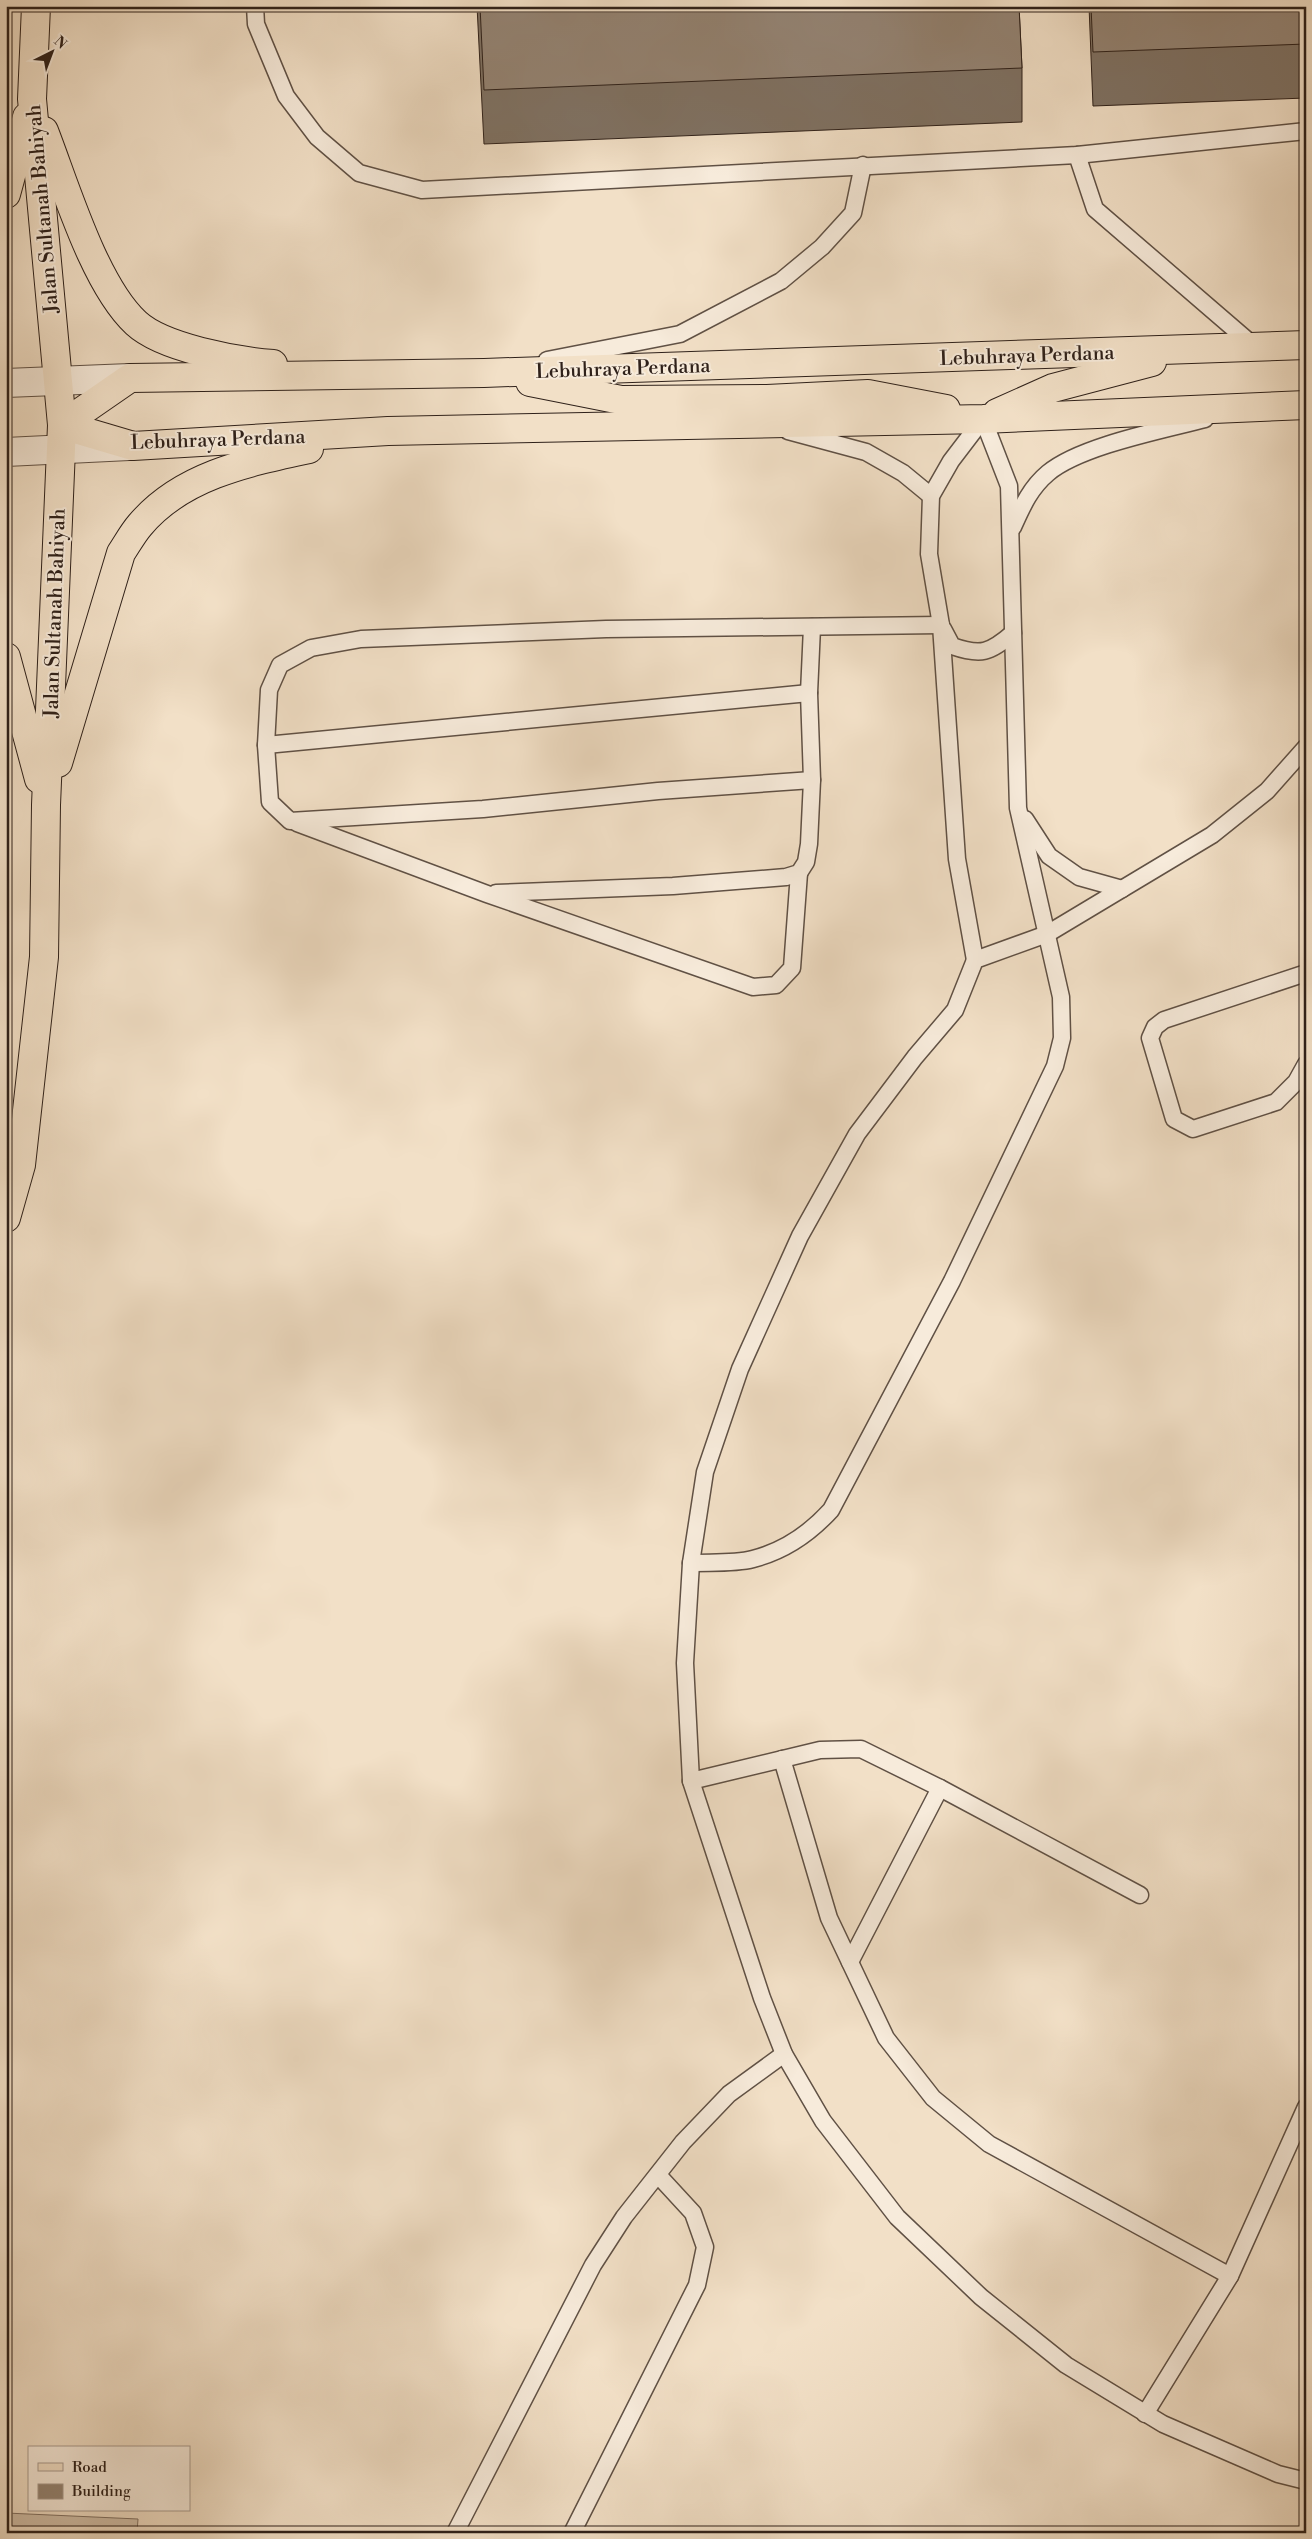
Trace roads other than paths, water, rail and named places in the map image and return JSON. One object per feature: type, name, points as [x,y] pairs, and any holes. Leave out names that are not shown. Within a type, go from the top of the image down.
[{"type":"main road","name":"Jalan Sultanah Bahiyah","points":[[6,1218],[20,1165],[44,957],[46,805],[61,438],[58,381],[32,99],[36,6]]},
{"type":"main road","points":[[6,194],[32,99]]},
{"type":"main road","points":[[32,99],[81,228],[106,284],[136,323],[166,342],[204,351],[268,364],[391,375]]},
{"type":"main road","name":"Lebuhraya Perdana","points":[[130,378],[484,373],[1197,350],[1306,344]]},
{"type":"main road","points":[[484,373],[621,400],[767,399],[868,394],[924,403],[983,419],[1053,388],[1197,350]]},
{"type":"main road","points":[[61,438],[130,378]]},
{"type":"main road","name":"Lebuhraya Perdana","points":[[61,438],[133,446],[388,431],[756,422],[983,419],[1306,405]]},
{"type":"main road","points":[[46,805],[121,553],[141,524],[184,488],[221,471],[275,456],[388,431]]},
{"type":"main road","points":[[6,657],[46,805]]},
{"type":"street","points":[[6,383],[130,378]]},
{"type":"street","points":[[6,452],[61,438]]},
{"type":"lane","points":[[255,6],[256,24],[286,96],[317,138],[359,173],[422,190],[1077,155],[1306,131]]},
{"type":"lane","points":[[1077,155],[1095,209],[1254,346]]},
{"type":"lane","points":[[484,373],[680,334],[781,281],[822,247],[853,213],[863,165]]},
{"type":"lane","points":[[1010,532],[1026,498],[1048,472],[1089,450],[1244,408]]},
{"type":"lane","points":[[983,419],[951,461],[931,496],[929,554],[941,625],[956,858],[975,960],[955,1010],[857,1134],[800,1236],[740,1369],[705,1472],[691,1563],[685,1663],[691,1781],[762,1998],[784,2054],[823,2121],[897,2217],[981,2297],[1066,2365],[1163,2424],[1278,2474],[1306,2481]]},
{"type":"lane","points":[[691,1563],[753,1559],[779,1549],[814,1528],[831,1510],[952,1281],[1055,1066],[1062,1038],[1061,997],[1018,808],[1009,486],[983,419]]},
{"type":"lane","points":[[756,422],[866,452],[904,473],[931,496]]},
{"type":"lane","points":[[941,625],[952,646],[972,653],[996,648],[1013,632]]},
{"type":"lane","points":[[812,627],[809,693],[812,780],[809,844],[806,862],[799,873],[792,968],[776,985],[753,987],[486,894],[290,821],[270,802],[266,745],[270,690],[280,665],[311,648],[361,640],[596,629],[941,625]]},
{"type":"lane","points":[[266,745],[809,693]]},
{"type":"lane","points":[[975,960],[1048,934],[1212,835],[1267,790],[1306,747]]},
{"type":"lane","points":[[290,821],[483,809],[658,791],[812,780]]},
{"type":"lane","points":[[1018,808],[1049,856],[1079,876],[1122,889]]},
{"type":"lane","points":[[486,894],[682,885],[786,877],[799,873]]},
{"type":"lane","points":[[1306,973],[1164,1020],[1155,1027],[1150,1038],[1174,1118],[1193,1129],[1276,1102],[1296,1082],[1306,1064]]},
{"type":"lane","points":[[691,1781],[820,1750],[861,1749],[940,1788],[1140,1895]]},
{"type":"lane","points":[[782,1759],[829,1918],[886,2038],[933,2098],[989,2144],[1230,2276]]},
{"type":"lane","points":[[850,1962],[940,1788]]},
{"type":"lane","points":[[455,2533],[593,2265],[624,2218],[683,2142],[729,2094],[784,2054]]},
{"type":"lane","points":[[1145,2414],[1230,2276],[1306,2107]]},
{"type":"lane","points":[[572,2533],[697,2284],[705,2247],[693,2212],[658,2175]]}]
